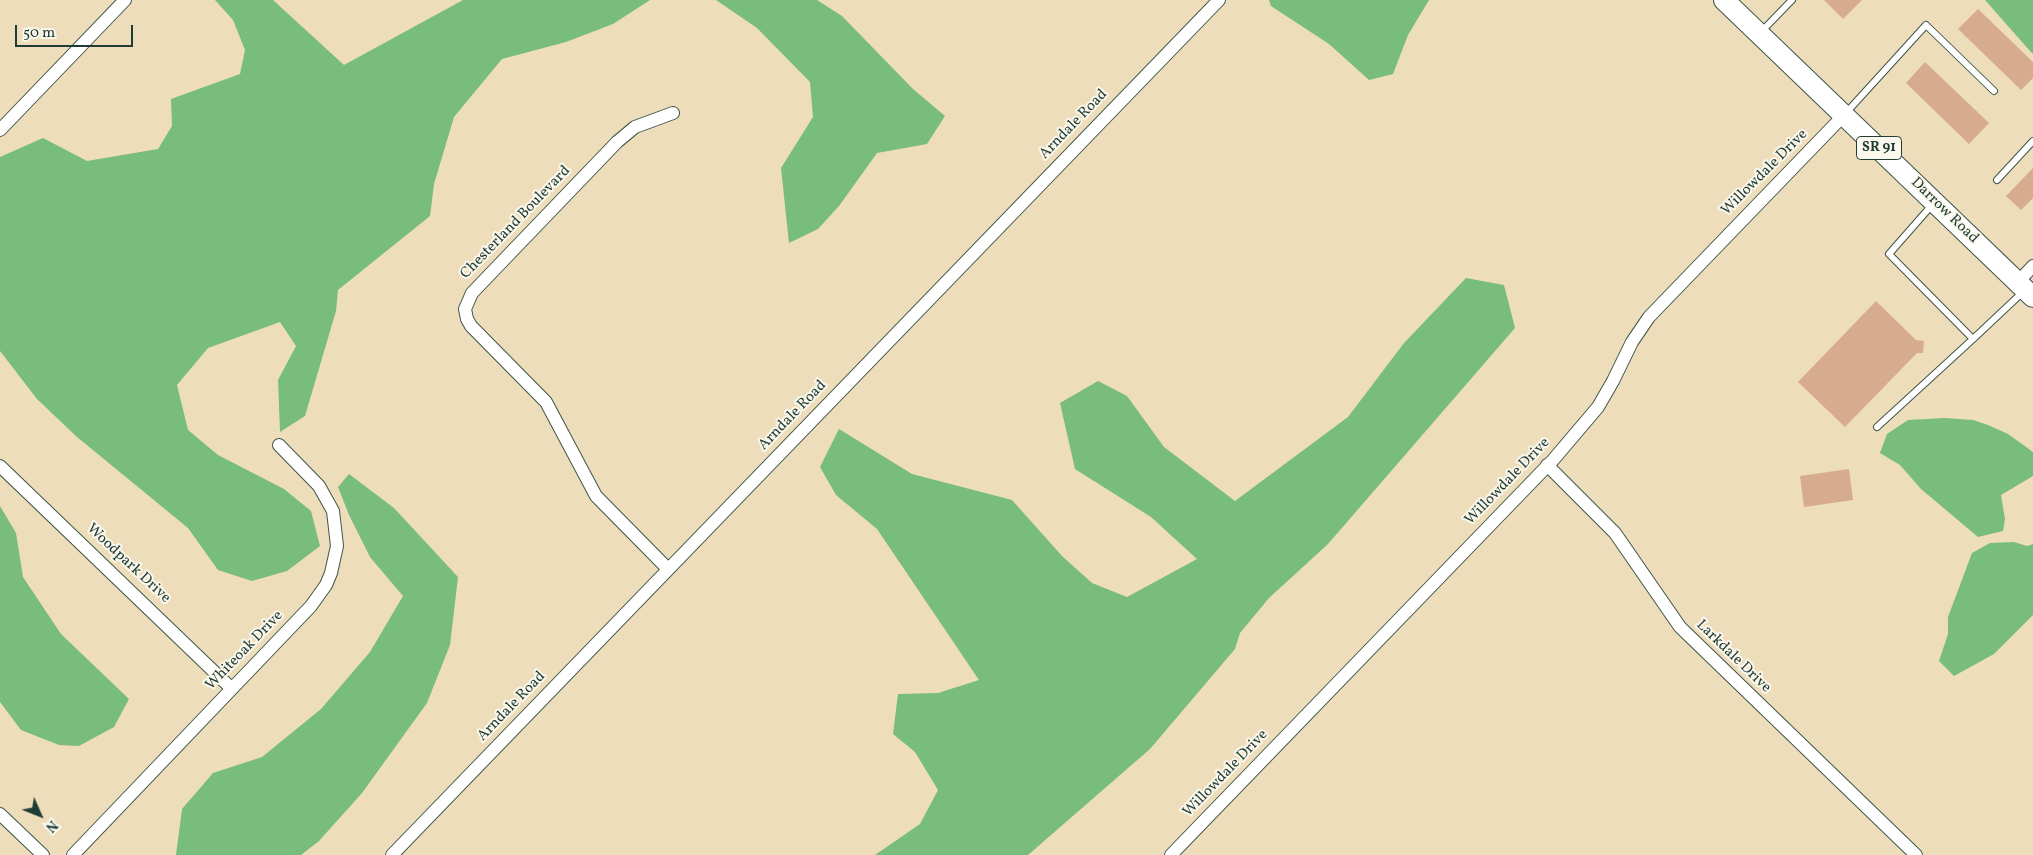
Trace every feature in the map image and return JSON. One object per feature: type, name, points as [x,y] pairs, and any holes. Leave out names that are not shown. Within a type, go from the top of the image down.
[{"type":"main road","name":"Darrow Road","points":[[1724,0],[2025,290]]},
{"type":"street","points":[[0,130],[125,0]]},
{"type":"street","name":"Arndale Road","points":[[392,855],[1218,0]]},
{"type":"street","name":"Chesterland Boulevard","points":[[668,569],[596,496],[546,402],[471,326],[466,319],[465,309],[472,293],[616,142],[635,127],[673,113]]},
{"type":"street","name":"Willowdale Drive","points":[[1171,855],[1547,466],[1586,423],[1598,406],[1614,382],[1632,342],[1649,317],[1844,115]]},
{"type":"street","points":[[2025,290],[2033,266]]},
{"type":"street","name":"Whiteoak Drive","points":[[73,855],[320,596],[332,573],[337,533],[328,500],[319,486],[279,446]]},
{"type":"street","name":"Woodpark Drive","points":[[0,466],[231,688]]},
{"type":"street","name":"Larkdale Drive","points":[[1547,466],[1615,533],[1680,628],[1916,855]]},
{"type":"street","points":[[0,814],[43,855]]},
{"type":"lane","points":[[1759,34],[1792,0]]},
{"type":"lane","points":[[1844,115],[1926,25],[1994,91]]},
{"type":"lane","points":[[1997,180],[2033,141]]},
{"type":"lane","points":[[1935,202],[1889,254],[1973,339]]},
{"type":"lane","points":[[1877,427],[2025,290]]},
{"type":"green space","points":[[215,0],[273,0],[344,65],[463,0],[650,0],[613,24],[566,42],[502,59],[454,117],[434,184],[430,216],[338,290],[336,311],[305,416],[280,432],[278,380],[296,346],[280,322],[208,348],[177,385],[188,430],[218,455],[284,489],[311,511],[320,546],[287,571],[252,581],[218,570],[188,528],[77,437],[37,399],[0,351],[0,157],[43,138],[87,161],[158,149],[172,126],[171,99],[240,74],[245,50],[233,20]]},
{"type":"green space","points":[[716,0],[817,0],[842,16],[913,89],[945,116],[927,144],[877,153],[839,206],[818,229],[789,243],[781,168],[813,117],[810,82],[757,28]]},
{"type":"green space","points":[[1269,0],[1429,0],[1408,35],[1393,74],[1369,80],[1329,44],[1271,6]]},
{"type":"green space","points":[[1985,0],[2033,0],[2033,54],[2030,51]]},
{"type":"green space","points":[[1466,278],[1504,285],[1515,328],[1328,544],[1269,598],[1240,633],[1235,649],[1150,749],[1028,855],[875,855],[920,824],[938,790],[915,752],[893,734],[898,694],[938,693],[979,680],[877,529],[836,495],[820,467],[839,429],[912,474],[1012,500],[1062,556],[1092,583],[1127,597],[1197,559],[1151,517],[1075,469],[1060,403],[1098,381],[1127,396],[1164,447],[1235,501],[1348,417],[1404,343]]},
{"type":"green space","points":[[1945,418],[1973,420],[1988,425],[2008,434],[2033,452],[2033,476],[2001,495],[2005,519],[2003,531],[1978,537],[1921,489],[1900,465],[1880,453],[1887,434],[1908,420]]},
{"type":"green space","points":[[349,474],[394,508],[458,577],[450,645],[427,703],[362,793],[319,841],[301,855],[176,855],[182,809],[213,773],[262,757],[321,709],[370,652],[403,596],[370,557],[349,515],[338,487]]},
{"type":"green space","points":[[0,506],[16,533],[23,577],[61,634],[129,699],[114,727],[79,746],[59,745],[21,730],[0,702]]},
{"type":"green space","points":[[2014,542],[2027,546],[2033,544],[2033,615],[1994,654],[1954,676],[1939,661],[1948,634],[1948,617],[1972,553],[1990,543]]},
{"type":"building","points":[[1824,0],[1862,0],[1843,19]]},
{"type":"building","points":[[1978,9],[2033,62],[2033,78],[2021,90],[1958,29]]},
{"type":"building","points":[[1925,62],[1989,123],[1969,144],[1906,83]]},
{"type":"building","points":[[2033,168],[2033,198],[2021,210],[2006,196]]},
{"type":"building","points":[[1876,301],[1916,340],[1924,341],[1923,353],[1917,353],[1845,427],[1798,382]]},
{"type":"building","points":[[1849,469],[1853,500],[1804,507],[1800,476]]}]
